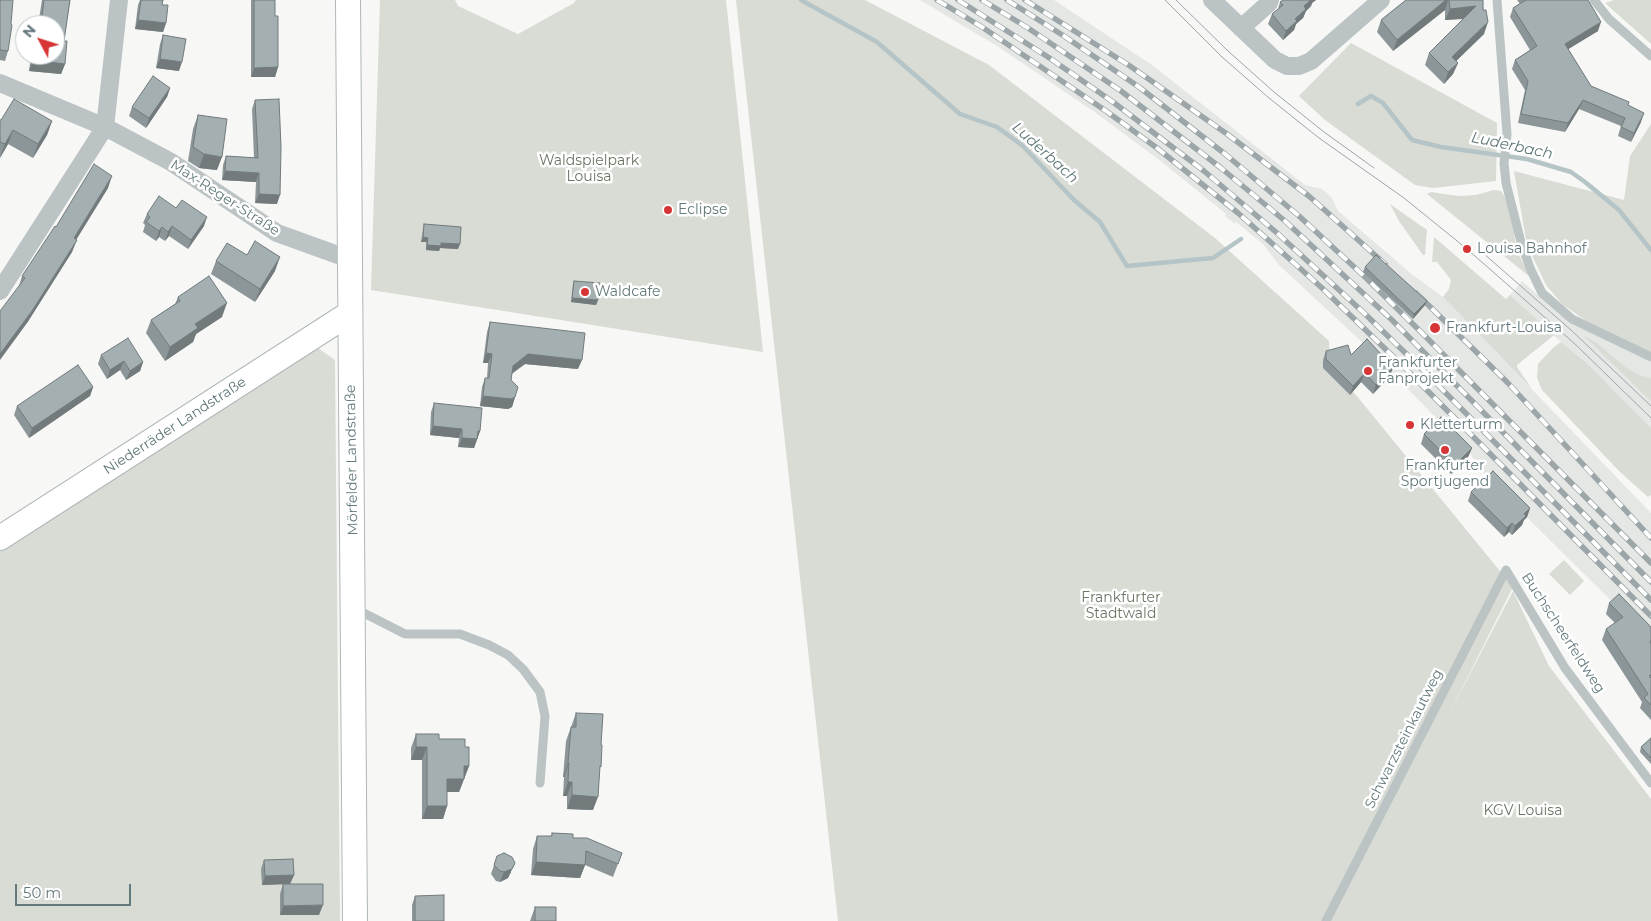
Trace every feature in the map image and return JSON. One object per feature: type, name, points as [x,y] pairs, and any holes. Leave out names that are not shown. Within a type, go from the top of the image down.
[{"type":"main road","name":"Mörfelder Landstraße","points":[[348,0],[355,921]]},
{"type":"main road","name":"Niederräder Landstraße","points":[[0,538],[350,313]]},
{"type":"street","points":[[0,291],[106,127],[119,0]]},
{"type":"street","points":[[1212,0],[1275,60],[1287,66],[1299,66],[1310,61],[1381,0]]},
{"type":"street","points":[[1241,28],[1270,0]]},
{"type":"street","name":"Max-Reger-Straße","points":[[0,83],[106,127],[171,162],[277,233],[349,259]]},
{"type":"lane","points":[[1497,0],[1507,134],[1504,163],[1506,183],[1521,242],[1542,293],[1572,319],[1651,357]]},
{"type":"lane","points":[[1594,0],[1609,19],[1651,56]]},
{"type":"lane","name":"Buchscheerfeldweg","points":[[1506,570],[1566,668],[1651,783]]},
{"type":"lane","name":"Schwarzsteinkautweg","points":[[1326,921],[1506,570]]},
{"type":"lane","points":[[354,608],[405,634],[460,634],[490,644],[508,655],[523,669],[540,692],[545,716],[540,783]]},
{"type":"shaded area","points":[[920,0],[1054,0],[1152,65],[1305,185],[1322,189],[1332,198],[1338,211],[1414,276],[1443,297],[1651,513],[1651,640],[1489,480],[1464,443],[1445,427],[1365,345],[1279,265],[1263,244],[1236,222],[1235,224],[1225,216],[1226,214],[1162,162],[1096,113],[997,46]]},
{"type":"shaded area","points":[[1522,281],[1558,313],[1573,323],[1578,316],[1592,325],[1651,353],[1651,428],[1588,364],[1510,295]]},
{"type":"green space","name":"Waldspielpark Louisa","points":[[380,0],[455,0],[458,6],[518,34],[574,3],[576,0],[726,0],[763,352],[371,290]]},
{"type":"green space","name":"Frankfurter Stadtwald","points":[[736,0],[865,0],[989,65],[1215,238],[1329,341],[1330,369],[1356,395],[1513,587],[1447,718],[1513,591],[1549,666],[1651,799],[1651,921],[838,921]]},
{"type":"green space","points":[[1614,0],[1651,0],[1651,44],[1605,3]]},
{"type":"green space","points":[[1351,43],[1497,123],[1496,181],[1433,188],[1415,185],[1325,120],[1299,96]]},
{"type":"green space","points":[[1651,124],[1651,353],[1592,325],[1562,304],[1546,285],[1527,245],[1514,171],[1624,200],[1630,156]]},
{"type":"green space","points":[[1494,190],[1501,191],[1505,197],[1512,217],[1515,240],[1521,259],[1530,277],[1427,194],[1431,192],[1458,196],[1476,195]]},
{"type":"green space","points":[[1390,204],[1427,230],[1425,255],[1423,255],[1399,221]]},
{"type":"green space","points":[[1434,237],[1506,299],[1510,295],[1554,335],[1517,365],[1532,389],[1443,297],[1449,289],[1451,280],[1437,262],[1432,262]]},
{"type":"green space","points":[[1583,335],[1597,343],[1625,367],[1639,375],[1651,378],[1651,401]]},
{"type":"green space","points":[[1561,342],[1588,364],[1651,428],[1651,495],[1648,497],[1620,472],[1542,390],[1537,378],[1538,364]]},
{"type":"green space","points":[[315,346],[335,360],[340,921],[0,921],[0,548]]},
{"type":"green space","points":[[1564,560],[1584,581],[1570,595],[1549,574]]},
{"type":"building","points":[[0,0],[13,0],[8,51],[0,50]]},
{"type":"building","points":[[44,0],[70,0],[65,34],[65,15],[42,15]]},
{"type":"building","points":[[141,0],[163,0],[162,5],[168,5],[166,23],[138,20]]},
{"type":"building","points":[[254,0],[275,0],[275,16],[278,16],[278,67],[254,68]]},
{"type":"building","points":[[1283,0],[1311,0],[1304,6],[1306,9],[1295,19],[1297,21],[1286,31],[1272,14],[1283,5],[1280,2]]},
{"type":"building","points":[[1406,0],[1446,0],[1397,40],[1381,20]]},
{"type":"building","points":[[1449,0],[1483,0],[1483,10],[1486,10],[1488,22],[1452,57],[1458,63],[1448,72],[1429,53],[1476,6],[1450,9]]},
{"type":"building","points":[[1526,0],[1588,0],[1601,22],[1565,44],[1591,86],[1629,102],[1628,105],[1644,113],[1634,133],[1621,127],[1625,118],[1583,100],[1568,123],[1521,114],[1528,81],[1515,60],[1537,46],[1513,8]]},
{"type":"building","points":[[163,35],[186,39],[182,62],[160,59]]},
{"type":"building","points":[[65,41],[67,41],[65,64]]},
{"type":"building","points":[[153,76],[170,88],[149,118],[132,107]]},
{"type":"building","points":[[14,99],[52,121],[38,144],[13,130],[5,144],[0,142],[0,120]]},
{"type":"building","points":[[279,99],[280,195],[259,194],[259,173],[225,171],[226,156],[258,158],[255,100]]},
{"type":"building","points":[[198,115],[227,119],[222,157],[204,154],[193,147]]},
{"type":"building","points":[[94,164],[112,176],[74,238],[77,240],[32,311],[0,354],[0,311],[25,278],[22,276],[56,227]]},
{"type":"building","points":[[159,196],[176,208],[182,200],[207,217],[191,240],[172,226],[168,232],[162,227],[159,231],[146,222],[150,217],[147,214]]},
{"type":"building","points":[[424,224],[461,227],[460,244],[441,243],[441,246],[427,245],[428,238],[423,237]]},
{"type":"building","points":[[255,241],[280,257],[260,289],[216,261],[227,243],[247,255]]},
{"type":"building","points":[[1376,255],[1427,301],[1414,314],[1365,267]]},
{"type":"building","points":[[209,276],[227,303],[195,324],[198,328],[170,347],[151,320],[180,301],[178,297]]},
{"type":"building","points":[[574,281],[600,283],[598,300],[572,298]]},
{"type":"building","points":[[490,322],[585,333],[582,360],[528,354],[513,366],[511,380],[518,387],[515,397],[511,399],[483,396],[485,378],[489,378],[492,354],[486,353]]},
{"type":"building","points":[[128,338],[143,362],[130,371],[124,361],[110,370],[101,355]]},
{"type":"building","points":[[1367,339],[1393,367],[1376,385],[1365,373],[1353,386],[1326,359],[1326,351],[1348,345],[1351,355]]},
{"type":"building","points":[[78,365],[93,387],[32,428],[17,406]]},
{"type":"building","points":[[434,403],[482,408],[480,431],[478,431],[477,439],[462,438],[462,429],[433,426]]},
{"type":"building","points":[[1441,417],[1472,448],[1455,465],[1424,434]]},
{"type":"building","points":[[1493,471],[1530,508],[1524,514],[1526,516],[1515,526],[1512,523],[1507,528],[1471,492]]},
{"type":"building","points":[[1619,594],[1651,627],[1651,675],[1649,676],[1651,678],[1651,705],[1644,698],[1648,694],[1606,629],[1623,617],[1609,603]]},
{"type":"building","points":[[576,713],[603,714],[598,797],[572,795],[572,782],[568,782],[571,727],[576,727]]},
{"type":"building","points":[[416,734],[439,734],[439,739],[465,739],[465,747],[469,747],[469,766],[464,766],[464,779],[447,779],[447,806],[427,806],[427,747],[416,747]]},
{"type":"building","points":[[1651,738],[1651,758],[1641,747]]},
{"type":"building","points":[[552,833],[573,834],[573,838],[587,838],[622,853],[618,864],[586,851],[585,865],[536,862],[537,836],[552,836]]},
{"type":"building","points":[[504,853],[512,857],[515,863],[512,869],[504,872],[494,865],[497,856]]},
{"type":"building","points":[[293,859],[294,875],[265,876],[264,860]]},
{"type":"building","points":[[283,884],[323,884],[323,905],[283,906]]},
{"type":"building","points":[[444,895],[444,921],[415,921],[415,896]]},
{"type":"building","points":[[535,907],[556,907],[556,921],[535,921]]},
{"type":"waterway","name":"Luderbach","points":[[801,0],[877,42],[960,114],[997,127],[1023,146],[1074,200],[1100,222],[1127,266],[1213,258],[1241,239]]},
{"type":"waterway","name":"Luderbach","points":[[1358,104],[1371,96],[1383,103],[1412,140],[1441,147],[1527,159],[1571,172],[1619,210],[1651,250]]},
{"type":"tram line","points":[[1165,0],[1222,57],[1269,98],[1319,138],[1404,198],[1467,249],[1575,344],[1651,418]]},
{"type":"tram line","points":[[1176,0],[1228,51],[1274,92],[1324,132],[1374,168]]},
{"type":"tram line","points":[[1483,253],[1571,330],[1651,406]]},
{"type":"railway","points":[[937,0],[982,27],[1106,111],[1157,148],[1238,213],[1322,288],[1404,367],[1651,616]]},
{"type":"railway","points":[[958,0],[1048,57],[1113,102],[1204,171],[1277,233],[1426,373],[1651,600]]},
{"type":"railway","points":[[982,0],[1028,28],[1121,91],[1221,168],[1285,221],[1392,320],[1651,582]]},
{"type":"railway","points":[[1007,0],[1139,87],[1225,154],[1299,216],[1422,333],[1651,563]]},
{"type":"railway","points":[[1025,0],[1130,66],[1227,134],[1310,197],[1385,264]]},
{"type":"railway","points":[[1416,293],[1507,382],[1651,538]]},
{"type":"place","name":"Eclipse","points":[[668,210]]},
{"type":"place","name":"Louisa Bahnhof","points":[[1467,249]]},
{"type":"place","name":"Waldcafe","points":[[585,292]]},
{"type":"place","name":"Frankfurt-Louisa","points":[[1435,328]]},
{"type":"place","name":"Frankfurter Fanprojekt","points":[[1368,371]]},
{"type":"place","name":"Kletterturm","points":[[1410,425]]},
{"type":"place","name":"Frankfurter Sportjugend","points":[[1445,450]]},
{"type":"park label","name":"KGV Louisa","points":[[1523,811]]}]
